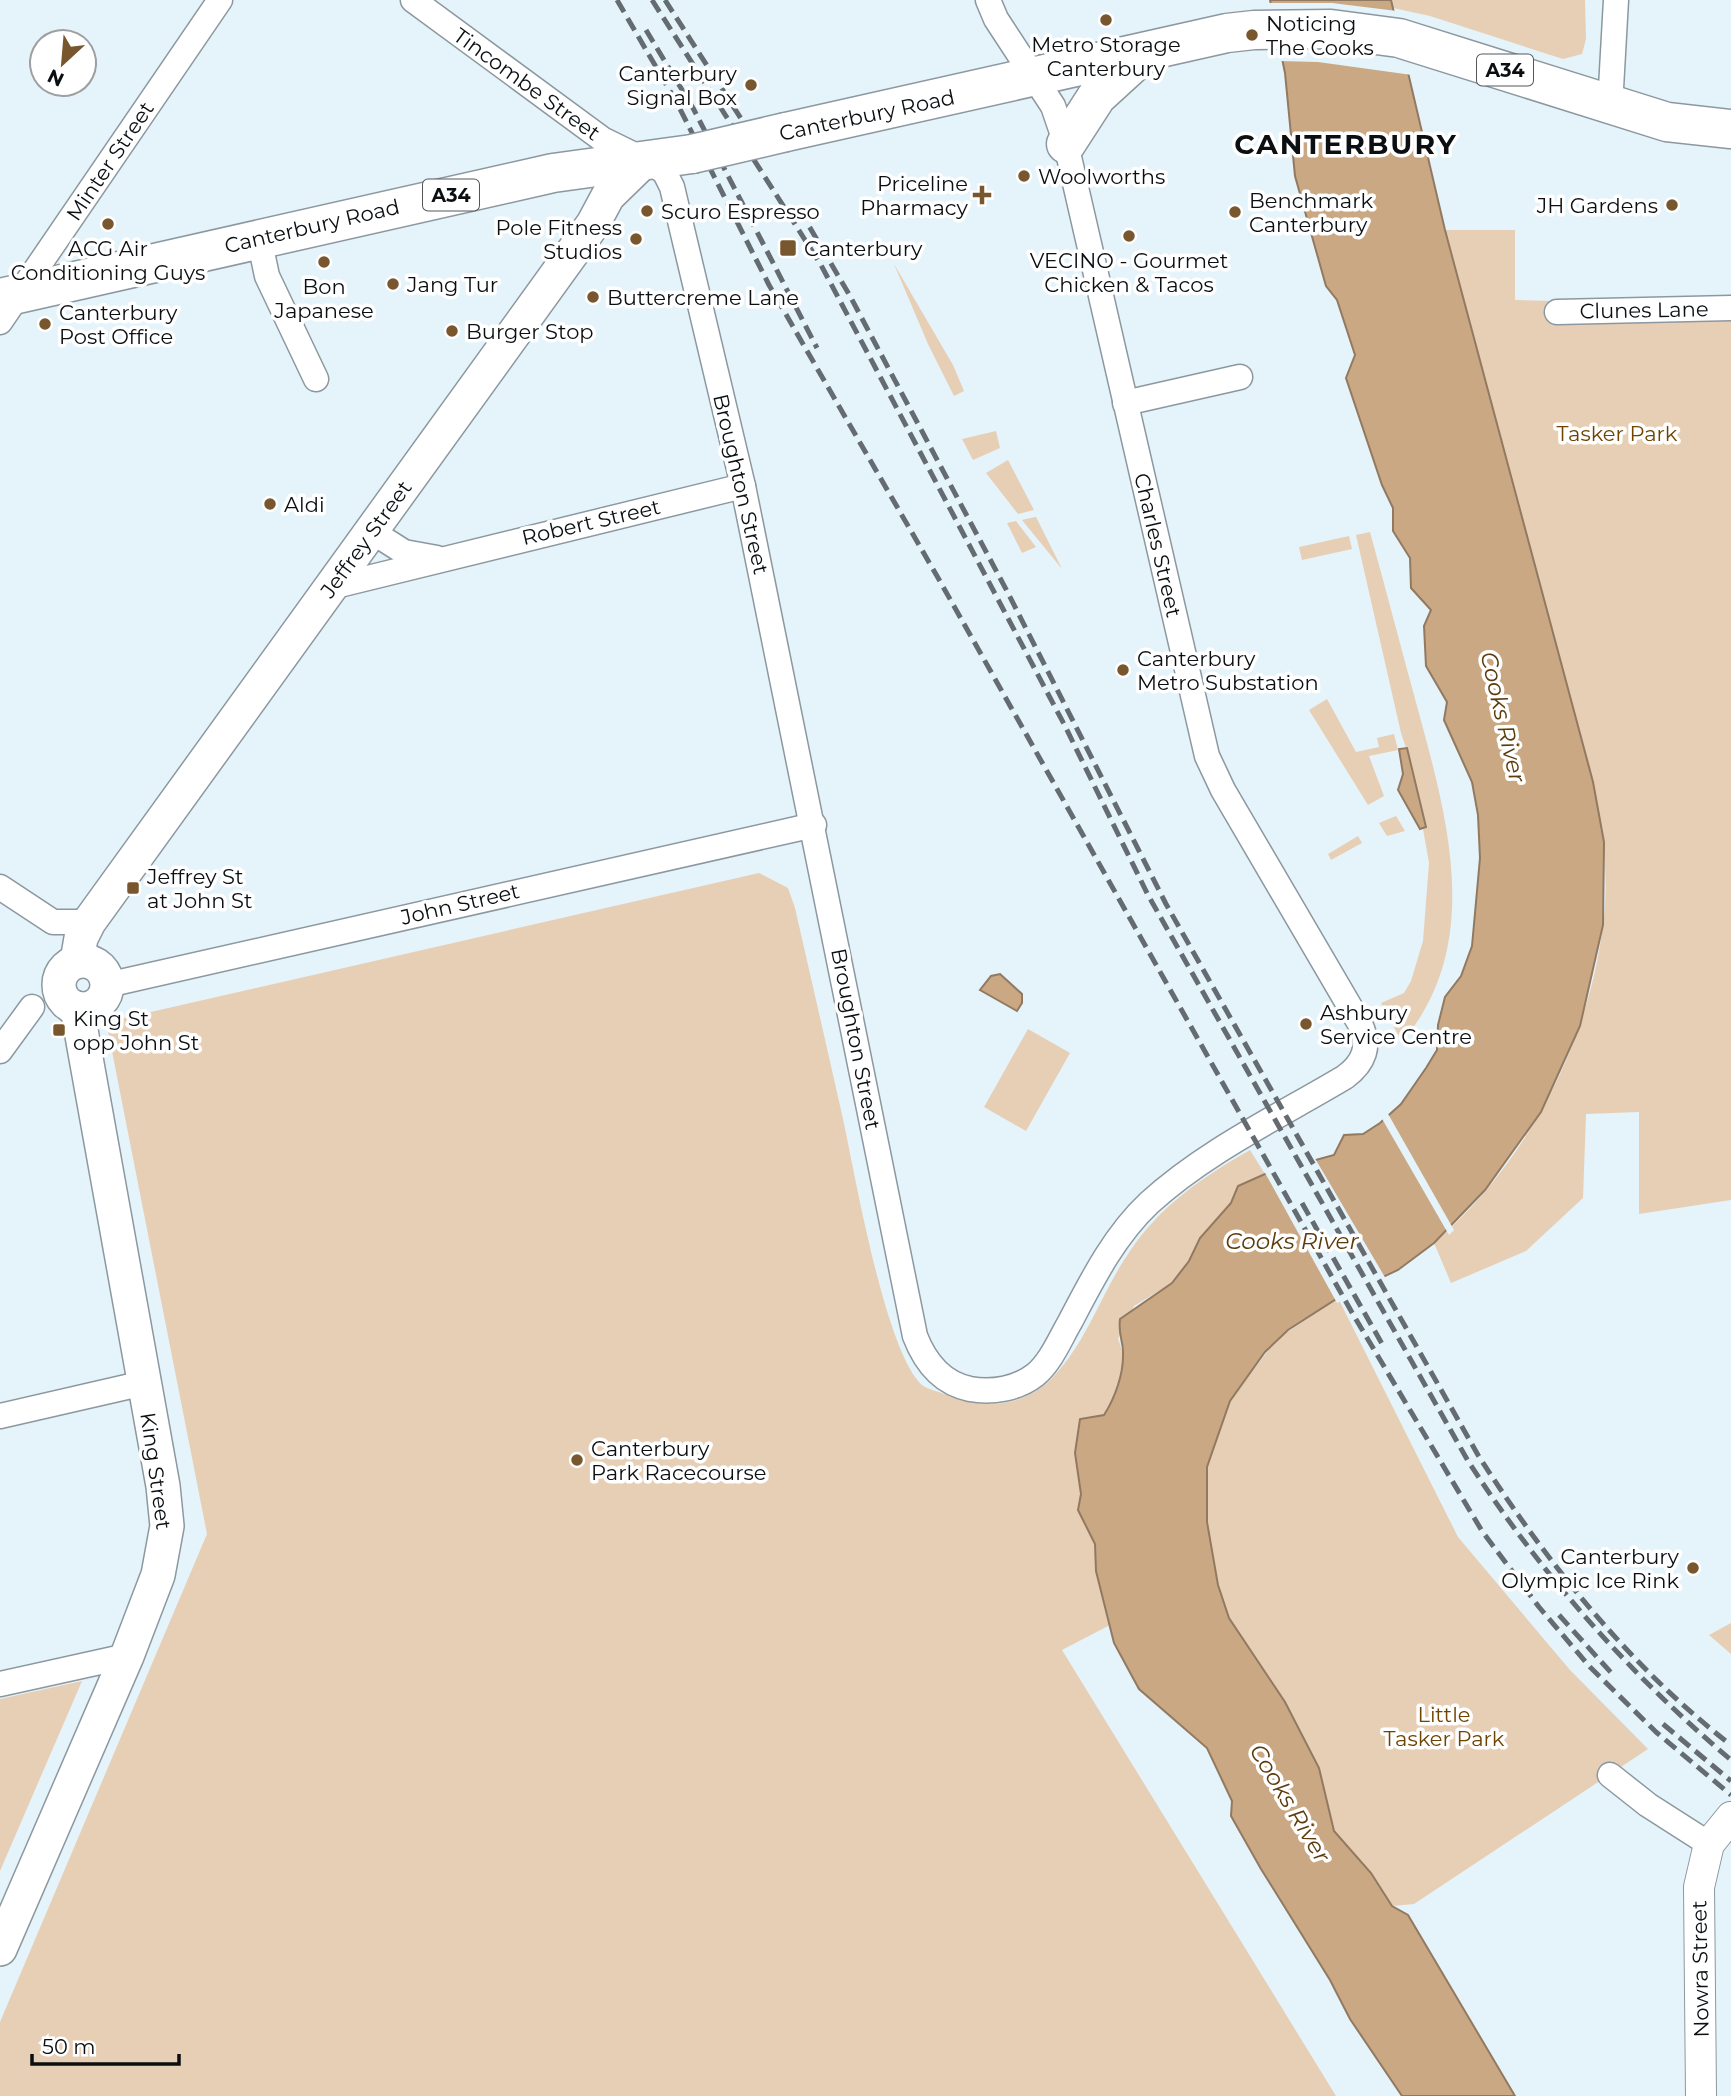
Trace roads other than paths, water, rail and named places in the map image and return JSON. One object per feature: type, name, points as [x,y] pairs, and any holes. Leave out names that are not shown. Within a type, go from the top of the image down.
[{"type":"highway","name":"Canterbury Road","points":[[6,305],[259,238],[553,173],[692,154],[1227,33],[1254,30],[1331,29],[1399,38],[1667,122],[1731,129]]},
{"type":"highway","points":[[1066,144],[1097,96],[1144,52]]},
{"type":"main road","name":"Jeffrey Street","points":[[89,922],[585,235],[608,196],[645,160]]},
{"type":"main road","points":[[78,961],[81,938],[89,922]]},
{"type":"main road","points":[[78,961],[98,966],[107,985],[98,1004],[77,1008],[64,999],[59,984],[64,969],[78,961]]},
{"type":"main road","name":"King Street","points":[[0,1949],[127,1656],[158,1575],[167,1526],[77,1008]]},
{"type":"street","name":"Minter Street","points":[[6,305],[220,0]]},
{"type":"street","name":"Tincombe Street","points":[[412,0],[602,139],[645,160]]},
{"type":"street","name":"Charles Street","points":[[988,0],[996,19],[1053,106],[1066,144],[1207,755],[1223,790],[1363,1031],[1366,1049],[1359,1065]]},
{"type":"street","points":[[1610,106],[1616,0]]},
{"type":"street","name":"Broughton Street","points":[[645,160],[665,173],[674,194],[743,486],[814,825],[912,1322],[929,1364],[951,1382],[967,1388],[999,1390],[1036,1374],[1053,1353],[1107,1256],[1138,1213],[1173,1183],[1230,1143],[1345,1077],[1359,1065]]},
{"type":"street","points":[[259,238],[267,276],[316,379]]},
{"type":"street","name":"Clunes Lane","points":[[1557,312],[1731,308]]},
{"type":"street","points":[[1125,403],[1240,377]]},
{"type":"street","name":"Robert Street","points":[[331,587],[743,486]]},
{"type":"street","name":"Robert Street","points":[[371,531],[404,552],[438,559]]},
{"type":"street","name":"John Street","points":[[107,985],[814,825]]},
{"type":"street","points":[[0,887],[53,922],[89,922]]},
{"type":"street","points":[[0,1051],[32,1007]]},
{"type":"street","points":[[0,1416],[144,1383]]},
{"type":"street","points":[[0,1684],[127,1656]]},
{"type":"street","points":[[1610,1775],[1709,1844],[1731,1817]]},
{"type":"street","name":"Nowra Street","points":[[1700,2096],[1699,1887],[1709,1844]]},
{"type":"water","name":"Cooks River","points":[[1270,0],[1391,0],[1445,230],[1593,782],[1604,842],[1603,925],[1580,1026],[1541,1112],[1485,1190],[1434,1243],[1398,1270],[1338,1298],[1288,1330],[1265,1352],[1230,1401],[1207,1467],[1207,1522],[1218,1585],[1229,1618],[1285,1702],[1319,1768],[1334,1831],[1371,1873],[1392,1906],[1408,1915],[1515,2096],[1402,2096],[1350,2019],[1330,1980],[1231,1816],[1232,1801],[1207,1748],[1139,1689],[1114,1643],[1096,1571],[1095,1544],[1078,1510],[1081,1494],[1075,1453],[1080,1419],[1104,1415],[1112,1401],[1123,1360],[1120,1319],[1172,1283],[1189,1261],[1200,1238],[1231,1203],[1238,1186],[1265,1174],[1334,1155],[1344,1135],[1363,1134],[1401,1104],[1437,1050],[1438,1025],[1445,997],[1461,976],[1472,946],[1480,858],[1478,815],[1472,782],[1444,720],[1447,702],[1426,666],[1424,626],[1431,610],[1411,588],[1410,558],[1393,531],[1393,508],[1382,485],[1346,378],[1355,355],[1337,300],[1326,286],[1295,176],[1285,73]]},
{"type":"water","points":[[1407,748],[1426,827],[1420,829],[1398,790],[1403,774],[1399,749]]},
{"type":"water","points":[[1000,974],[1022,994],[1022,1003],[1017,1011],[980,990],[991,976]]},
{"type":"railway","points":[[617,0],[677,103],[769,285],[937,576],[1354,1316],[1482,1531],[1539,1607],[1590,1667],[1656,1732],[1731,1795]]},
{"type":"railway","points":[[652,0],[821,265],[1065,726],[1148,895],[1468,1461],[1525,1543],[1588,1620],[1657,1692],[1731,1760]]},
{"type":"railway","points":[[665,0],[765,156]]},
{"type":"railway","points":[[646,30],[693,108],[817,348]]},
{"type":"railway","points":[[799,209],[850,296],[1008,593],[1166,904],[1478,1455],[1532,1535],[1592,1611],[1659,1682],[1731,1745]]},
{"type":"railway","points":[[1302,1203],[1385,1349]]},
{"type":"railway","points":[[1559,1615],[1615,1677]]},
{"type":"railway","points":[[1663,1724],[1731,1781]]},
{"type":"place","name":"Metro Storage Canterbury","points":[[1106,20]]},
{"type":"place","name":"Noticing The Cooks","points":[[1252,35]]},
{"type":"place","name":"Canterbury Signal Box","points":[[751,85]]},
{"type":"place","name":"Woolworths","points":[[1024,176]]},
{"type":"place","name":"Priceline Pharmacy","points":[[982,195]]},
{"type":"place","name":"JH Gardens","points":[[1672,205]]},
{"type":"place","name":"Scuro Espresso","points":[[647,211]]},
{"type":"place","name":"Benchmark Canterbury","points":[[1235,212]]},
{"type":"place","name":"ACG Air Conditioning Guys","points":[[108,224]]},
{"type":"place","name":"VECINO - Gourmet Chicken & Tacos","points":[[1129,236]]},
{"type":"place","name":"Pole Fitness Studios","points":[[636,239]]},
{"type":"place","name":"Canterbury","points":[[788,248]]},
{"type":"place","name":"Bon Japanese","points":[[324,262]]},
{"type":"place","name":"Jang Tur","points":[[393,284]]},
{"type":"place","name":"Buttercreme Lane","points":[[593,297]]},
{"type":"place","name":"Canterbury Post Office","points":[[45,324]]},
{"type":"place","name":"Burger Stop","points":[[452,331]]},
{"type":"place","name":"Aldi","points":[[270,504]]},
{"type":"place","name":"Canterbury Metro Substation","points":[[1123,670]]},
{"type":"place","name":"Jeffrey St at John St","points":[[133,888]]},
{"type":"place","name":"Ashbury Service Centre","points":[[1306,1024]]},
{"type":"place","name":"King St opp John St","points":[[59,1030]]},
{"type":"place","name":"Canterbury Park Racecourse","points":[[577,1460]]},
{"type":"place","name":"Canterbury Olympic Ice Rink","points":[[1693,1568]]},
{"type":"district","name":"CANTERBURY","points":[[1346,144]]},
{"type":"park label","name":"Tasker Park","points":[[1617,433]]},
{"type":"park label","name":"Little Tasker Park","points":[[1444,1726]]}]
